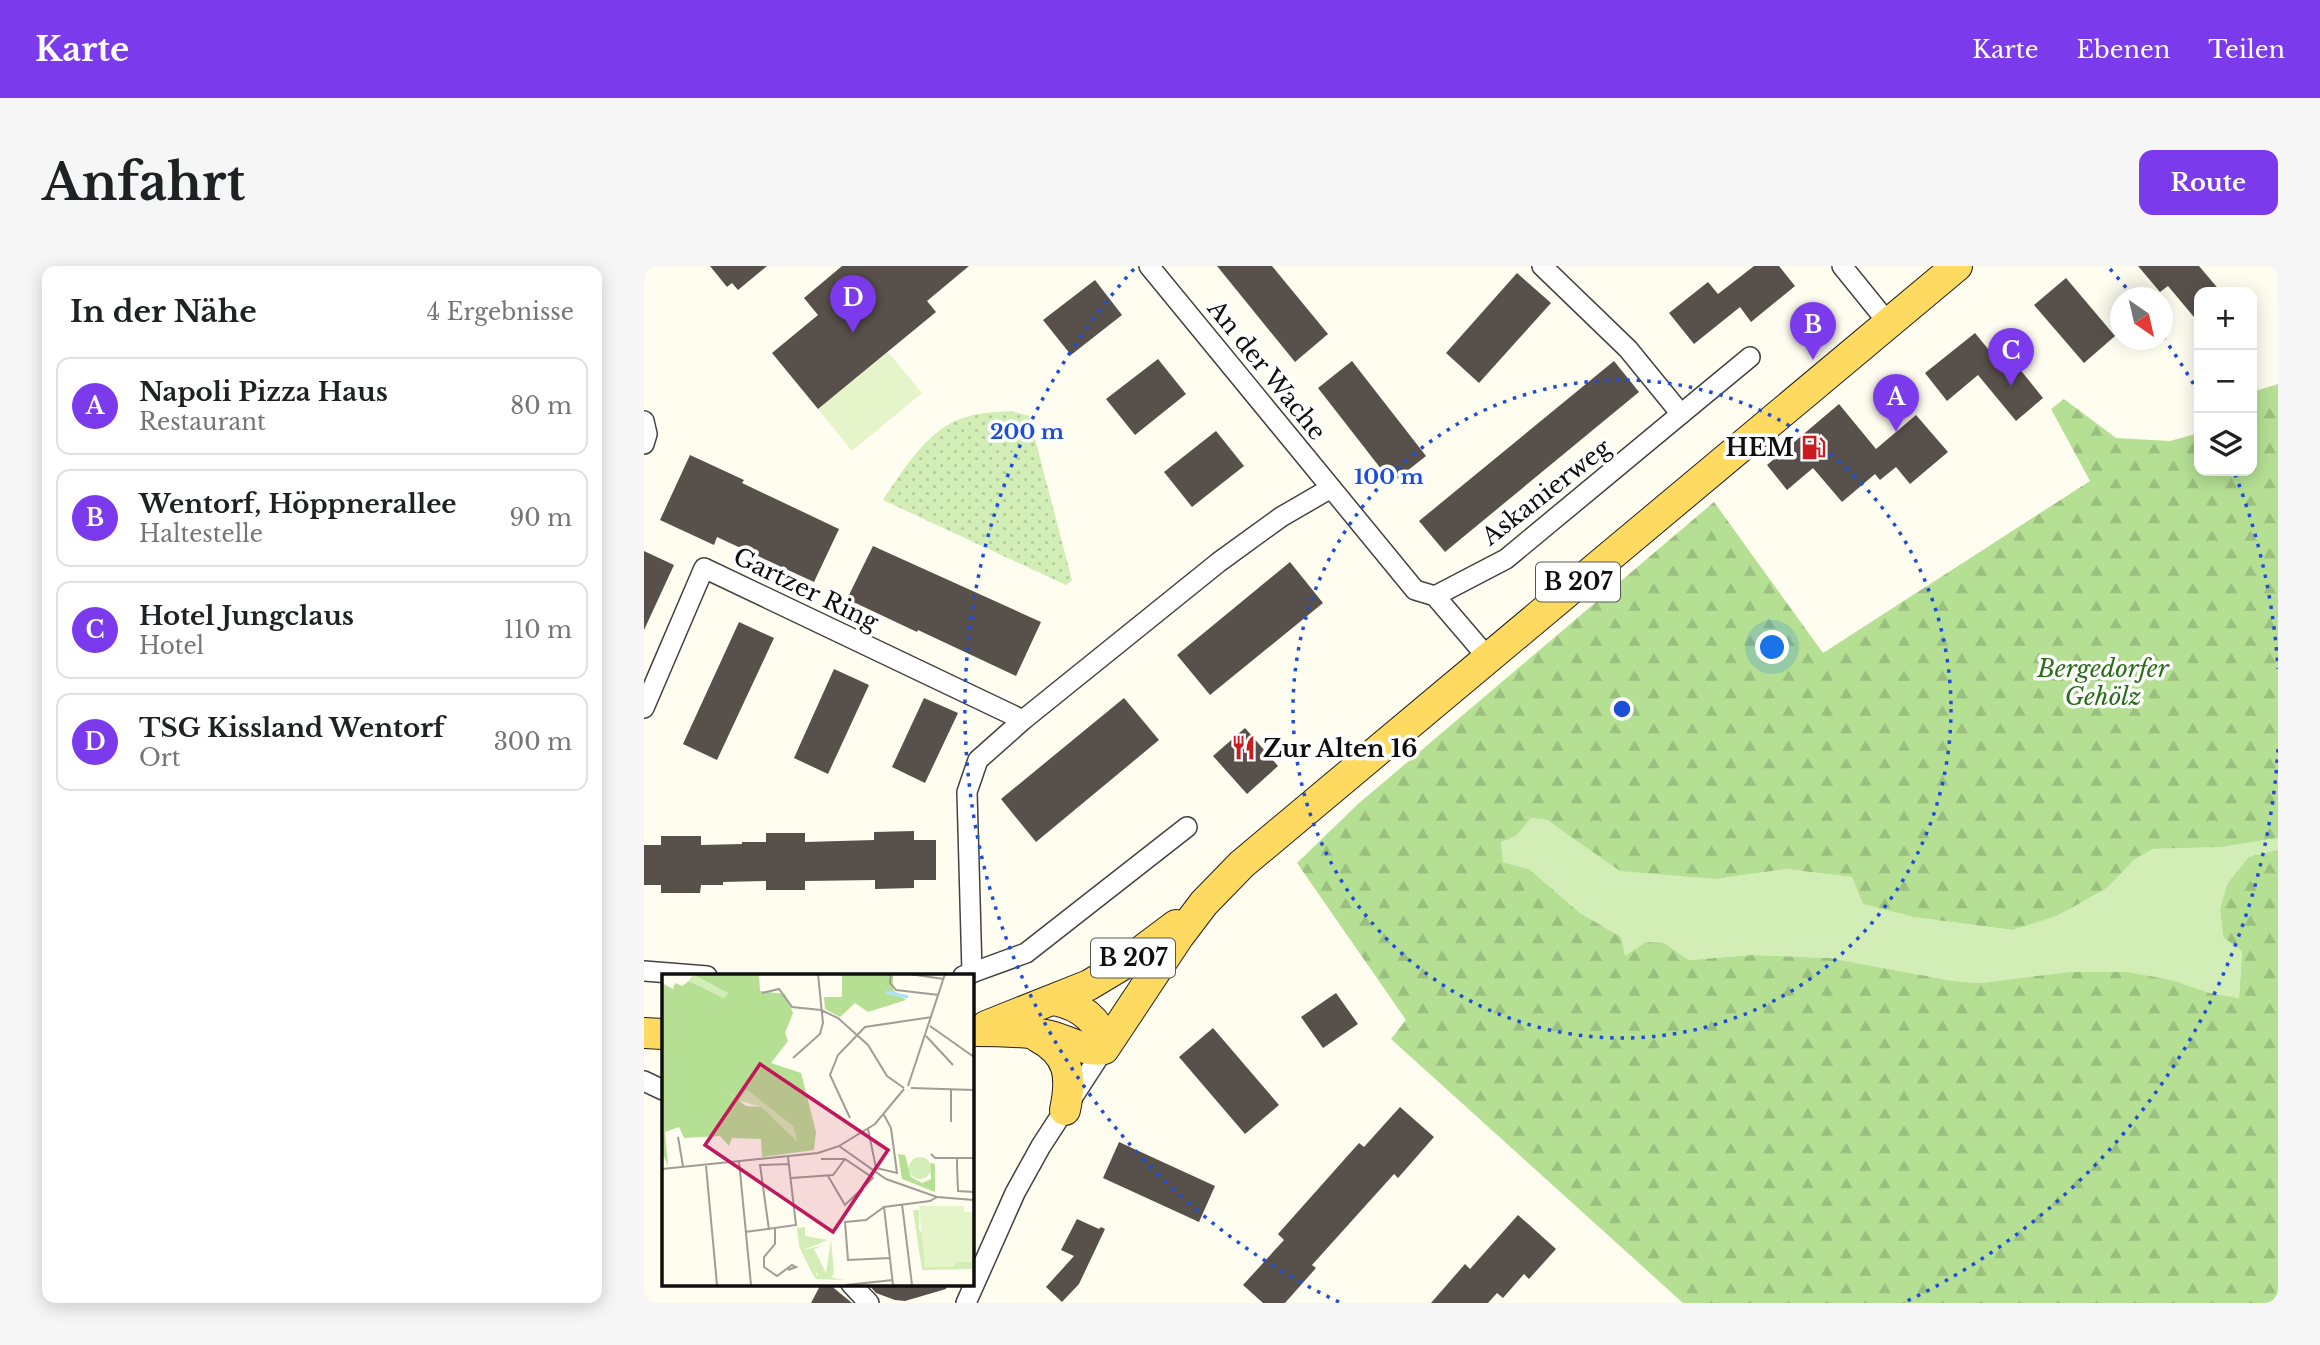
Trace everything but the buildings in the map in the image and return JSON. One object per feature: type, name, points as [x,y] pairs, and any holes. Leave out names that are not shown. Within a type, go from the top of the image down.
[{"type":"main road","name":"B 207","points":[[973,1031],[1089,985],[1124,964],[1203,903],[1242,864],[1303,812],[1957,266]]},
{"type":"main road","name":"B 207","points":[[1105,1048],[1157,967],[1203,903]]},
{"type":"main road","name":"B 207","points":[[1054,1000],[1069,1003],[1082,1010],[1098,1028],[1105,1048]]},
{"type":"main road","name":"B 207","points":[[973,1031],[1032,1033],[1089,1049],[1105,1048]]},
{"type":"main road","points":[[644,1033],[662,1034]]},
{"type":"main road","points":[[1032,1033],[1058,1050],[1066,1063],[1069,1079],[1065,1110]]},
{"type":"street","name":"An der Wache","points":[[1149,266],[1415,590],[1435,596],[1488,658]]},
{"type":"street","points":[[1542,266],[1628,349],[1681,414]]},
{"type":"street","points":[[1842,266],[1889,324]]},
{"type":"street","name":"Askanierweg","points":[[1435,596],[1506,559],[1750,358]]},
{"type":"street","points":[[644,421],[647,434],[644,444]]},
{"type":"street","points":[[967,974],[967,792],[978,760],[1023,720],[1219,562],[1281,517],[1331,488]]},
{"type":"street","name":"Gartzer Ring","points":[[644,708],[704,568],[1023,720]]},
{"type":"street","points":[[970,974],[1026,953],[1187,827]]},
{"type":"street","points":[[644,971],[682,974]]},
{"type":"street","points":[[966,1303],[1015,1193],[1105,1048]]},
{"type":"street","points":[[644,1081],[662,1090]]},
{"type":"street","points":[[853,1286],[869,1303]]},
{"type":"green space","points":[[888,352],[922,393],[852,451],[818,409]]},
{"type":"green space","name":"Bergedorfer Gehölz","points":[[2278,384],[2278,838],[2222,847],[2153,849],[2134,860],[2107,888],[2057,916],[2012,930],[1913,917],[1863,904],[1852,877],[1786,869],[1717,879],[1620,871],[1547,820],[1531,818],[1516,836],[1501,842],[1503,862],[1529,869],[1580,913],[1621,937],[1625,956],[1646,942],[1664,943],[1689,960],[1753,955],[1830,958],[1953,981],[1980,983],[2068,972],[2128,972],[2172,980],[2210,993],[2239,998],[2242,951],[2223,937],[2220,909],[2227,884],[2249,857],[2278,850],[2278,1303],[1683,1303],[1391,1039],[1406,1020],[1297,863],[1358,804],[1714,502],[1823,653],[2090,481],[2051,409],[2064,399],[2116,438],[2170,441],[2194,434],[2194,476],[2257,476],[2257,390]]},
{"type":"green space","points":[[1012,411],[1029,416],[1072,580],[1066,585],[883,500],[922,446],[942,429],[967,417]]},
{"type":"green space","points":[[1531,818],[1546,820],[1565,832],[1717,879],[1786,869],[1852,877],[1863,904],[1913,917],[2011,930],[2057,916],[2107,888],[2134,860],[2153,849],[2222,847],[2278,838],[2278,850],[2227,884],[2220,909],[2223,937],[2242,950],[2239,998],[2210,993],[2172,980],[2128,972],[2068,972],[1980,983],[1953,981],[1830,958],[1753,955],[1689,960],[1664,943],[1624,957],[1620,937],[1580,913],[1529,869],[1502,862],[1501,841],[1516,836]]},
{"type":"place","name":"TSG Kissland Wentorf","points":[[853,333]]},
{"type":"place","name":"Wentorf, Höppnerallee","points":[[1813,360]]},
{"type":"place","name":"Hotel Jungclaus","points":[[2011,386]]},
{"type":"place","name":"Napoli Pizza Haus","points":[[1896,432]]},
{"type":"place","name":"HEM","points":[[1814,447]]},
{"type":"place","name":"Zur Alten 16","points":[[1243,748]]}]
